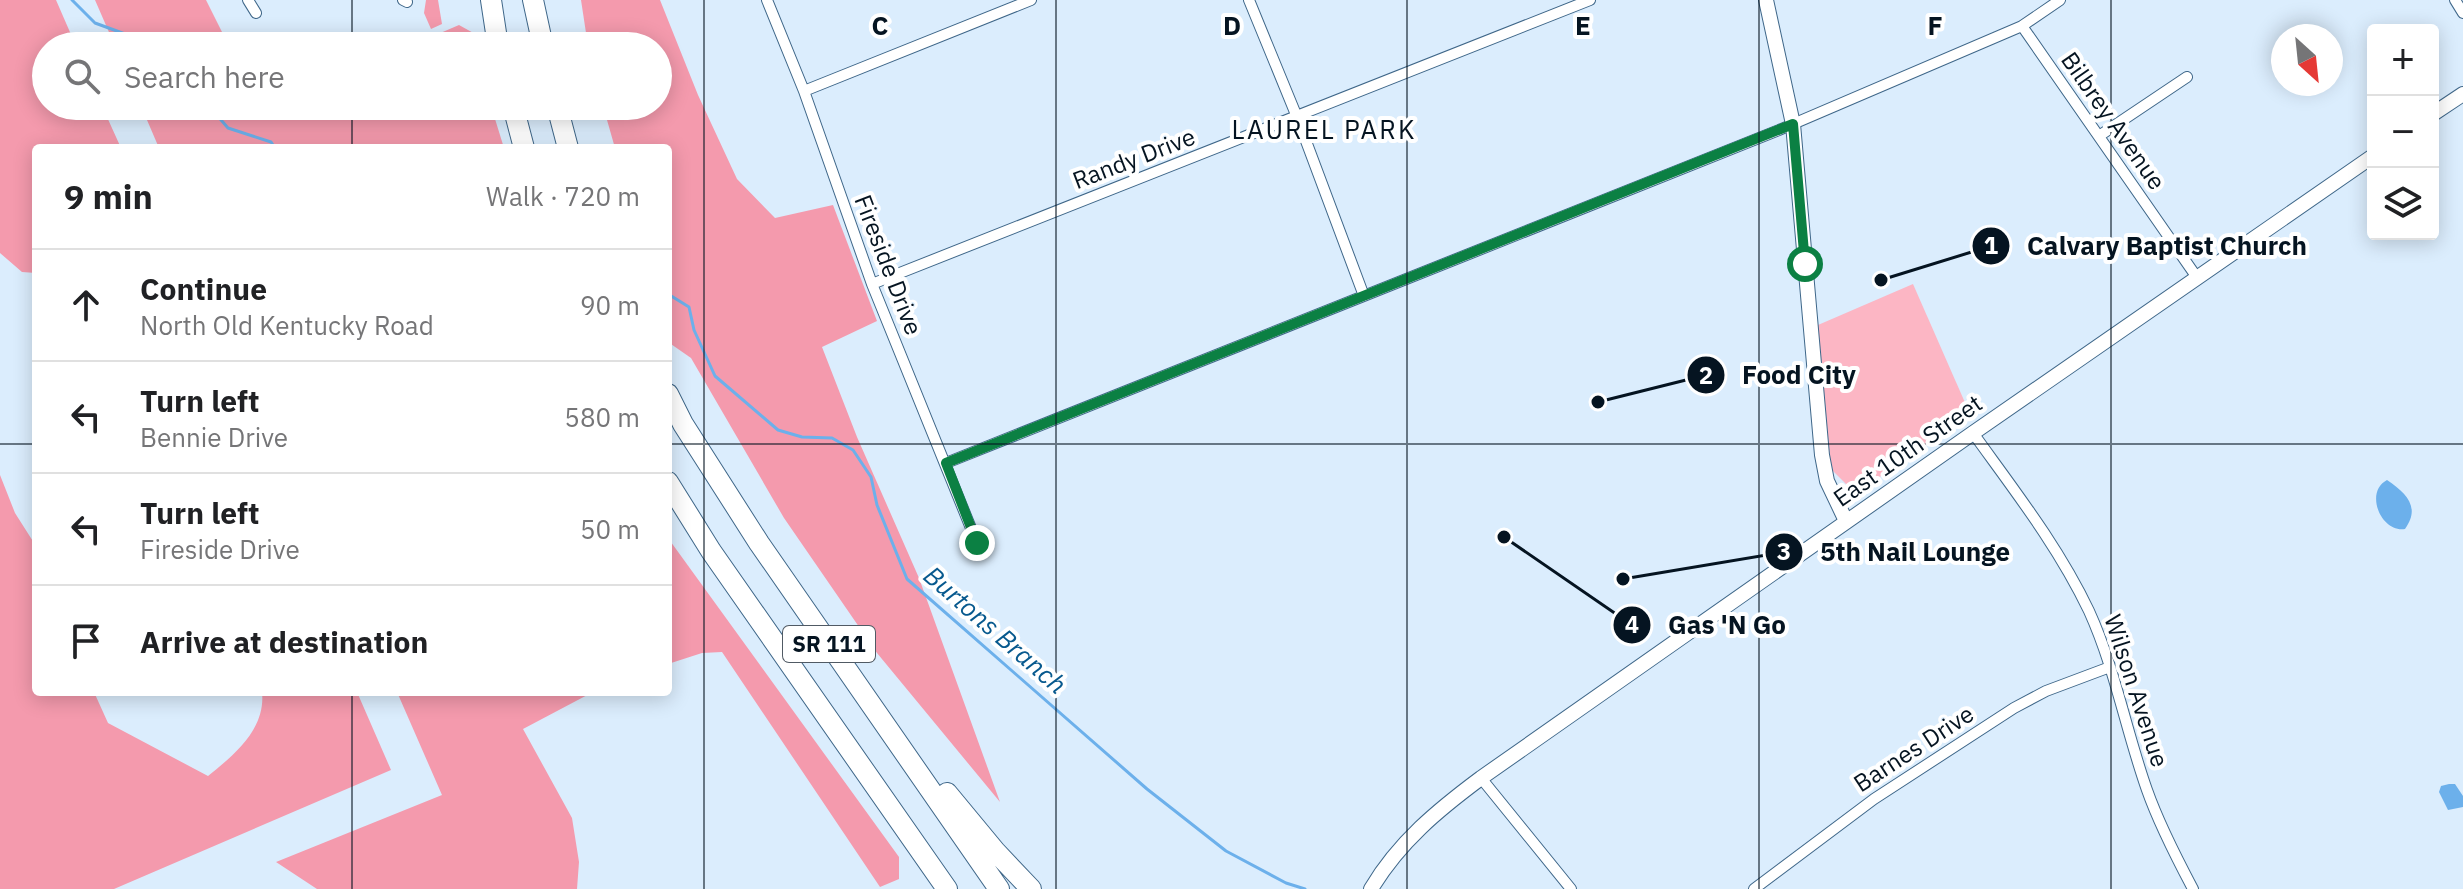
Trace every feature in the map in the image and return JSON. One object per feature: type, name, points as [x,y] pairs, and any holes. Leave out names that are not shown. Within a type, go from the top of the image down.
[{"type":"highway","points":[[491,0],[496,32]]},
{"type":"highway","points":[[533,0],[540,32]]},
{"type":"highway","points":[[517,120],[523,144]]},
{"type":"highway","points":[[561,120],[567,144]]},
{"type":"highway","name":"SR 111","points":[[672,402],[759,543],[999,889]]},
{"type":"highway","name":"SR 111","points":[[672,488],[711,551],[946,889]]},
{"type":"highway","points":[[871,705],[1031,889]]},
{"type":"main road","points":[[1766,0],[1793,124],[1822,455],[1827,481],[1846,521]]},
{"type":"main road","points":[[2439,110],[2463,94]]},
{"type":"main road","name":"East 10th Street","points":[[1374,886],[1407,839],[1443,806],[1481,778],[2367,160]]},
{"type":"street","points":[[248,0],[256,13]]},
{"type":"street","name":"Fireside Drive","points":[[767,0],[804,91],[872,284],[977,543]]},
{"type":"street","points":[[804,91],[1031,0]]},
{"type":"street","points":[[1249,0],[1364,296]]},
{"type":"street","name":"Randy Drive","points":[[872,284],[1590,0]]},
{"type":"street","points":[[946,463],[1793,124],[2022,26],[2060,0]]},
{"type":"street","points":[[2455,0],[2463,13]]},
{"type":"street","name":"Bilbrey Avenue","points":[[2022,26],[2198,279]]},
{"type":"street","points":[[2099,136],[2187,77]]},
{"type":"street","name":"Wilson Avenue","points":[[1973,433],[2046,535],[2089,612],[2110,667],[2147,789],[2169,844],[2193,889]]},
{"type":"street","name":"Barnes Drive","points":[[1754,889],[1874,799],[2014,708],[2046,691],[2110,667]]},
{"type":"street","points":[[1481,778],[1571,889]]},
{"type":"shaded area","points":[[0,0],[56,0],[70,32],[32,32],[32,120],[108,120],[119,144],[32,144],[32,273],[22,272],[0,253]]},
{"type":"shaded area","points":[[95,0],[206,0],[222,32],[109,32]]},
{"type":"shaded area","points":[[426,0],[438,0],[442,24],[431,29],[424,13]]},
{"type":"shaded area","points":[[581,0],[660,0],[698,95],[737,179],[775,218],[833,205],[877,321],[822,347],[857,437],[919,578],[1000,802],[877,653],[784,518],[691,358],[672,345],[672,144],[614,144],[607,120],[672,120],[672,32],[586,32]]},
{"type":"shaded area","points":[[459,25],[472,32],[443,32]]},
{"type":"shaded area","points":[[147,120],[495,120],[503,144],[157,144]]},
{"type":"shaded area","points":[[1913,284],[1970,414],[1868,485],[1848,486],[1833,471],[1830,458],[1818,325]]},
{"type":"shaded area","points":[[0,475],[15,513],[32,540],[32,696],[96,696],[108,723],[208,776],[238,750],[254,729],[262,696],[359,696],[391,770],[114,889],[0,889]]},
{"type":"shaded area","points":[[672,544],[899,857],[899,879],[880,887],[722,652],[702,653],[672,663]]},
{"type":"shaded area","points":[[399,696],[585,696],[523,729],[572,818],[579,862],[577,889],[317,889],[276,862],[442,795]]},
{"type":"water","points":[[2387,480],[2409,501],[2412,514],[2405,529],[2389,525],[2378,510],[2377,493]]},
{"type":"water","points":[[2455,784],[2463,796],[2463,807],[2448,810],[2439,792],[2441,786]]},
{"type":"waterway","name":"Burtons Branch","points":[[72,0],[95,23],[120,32]]},
{"type":"waterway","name":"Burtons Branch","points":[[221,120],[228,128],[272,144]]},
{"type":"waterway","name":"Burtons Branch","points":[[672,296],[689,307],[694,330],[715,376],[778,430],[802,437],[832,438],[853,450],[871,477],[877,505],[907,579],[1147,789],[1226,851],[1286,883],[1305,889]]},
{"type":"place","name":"Calvary Baptist Church","points":[[1881,280]]},
{"type":"place","name":"Food City","points":[[1598,402]]},
{"type":"place","name":"Gas 'N Go","points":[[1504,537]]},
{"type":"place","name":"5th Nail Lounge","points":[[1623,579]]},
{"type":"district","name":"LAUREL PARK","points":[[1324,130]]},
{"type":"route","points":[[977,543],[946,463],[1793,124],[1805,264]]}]
